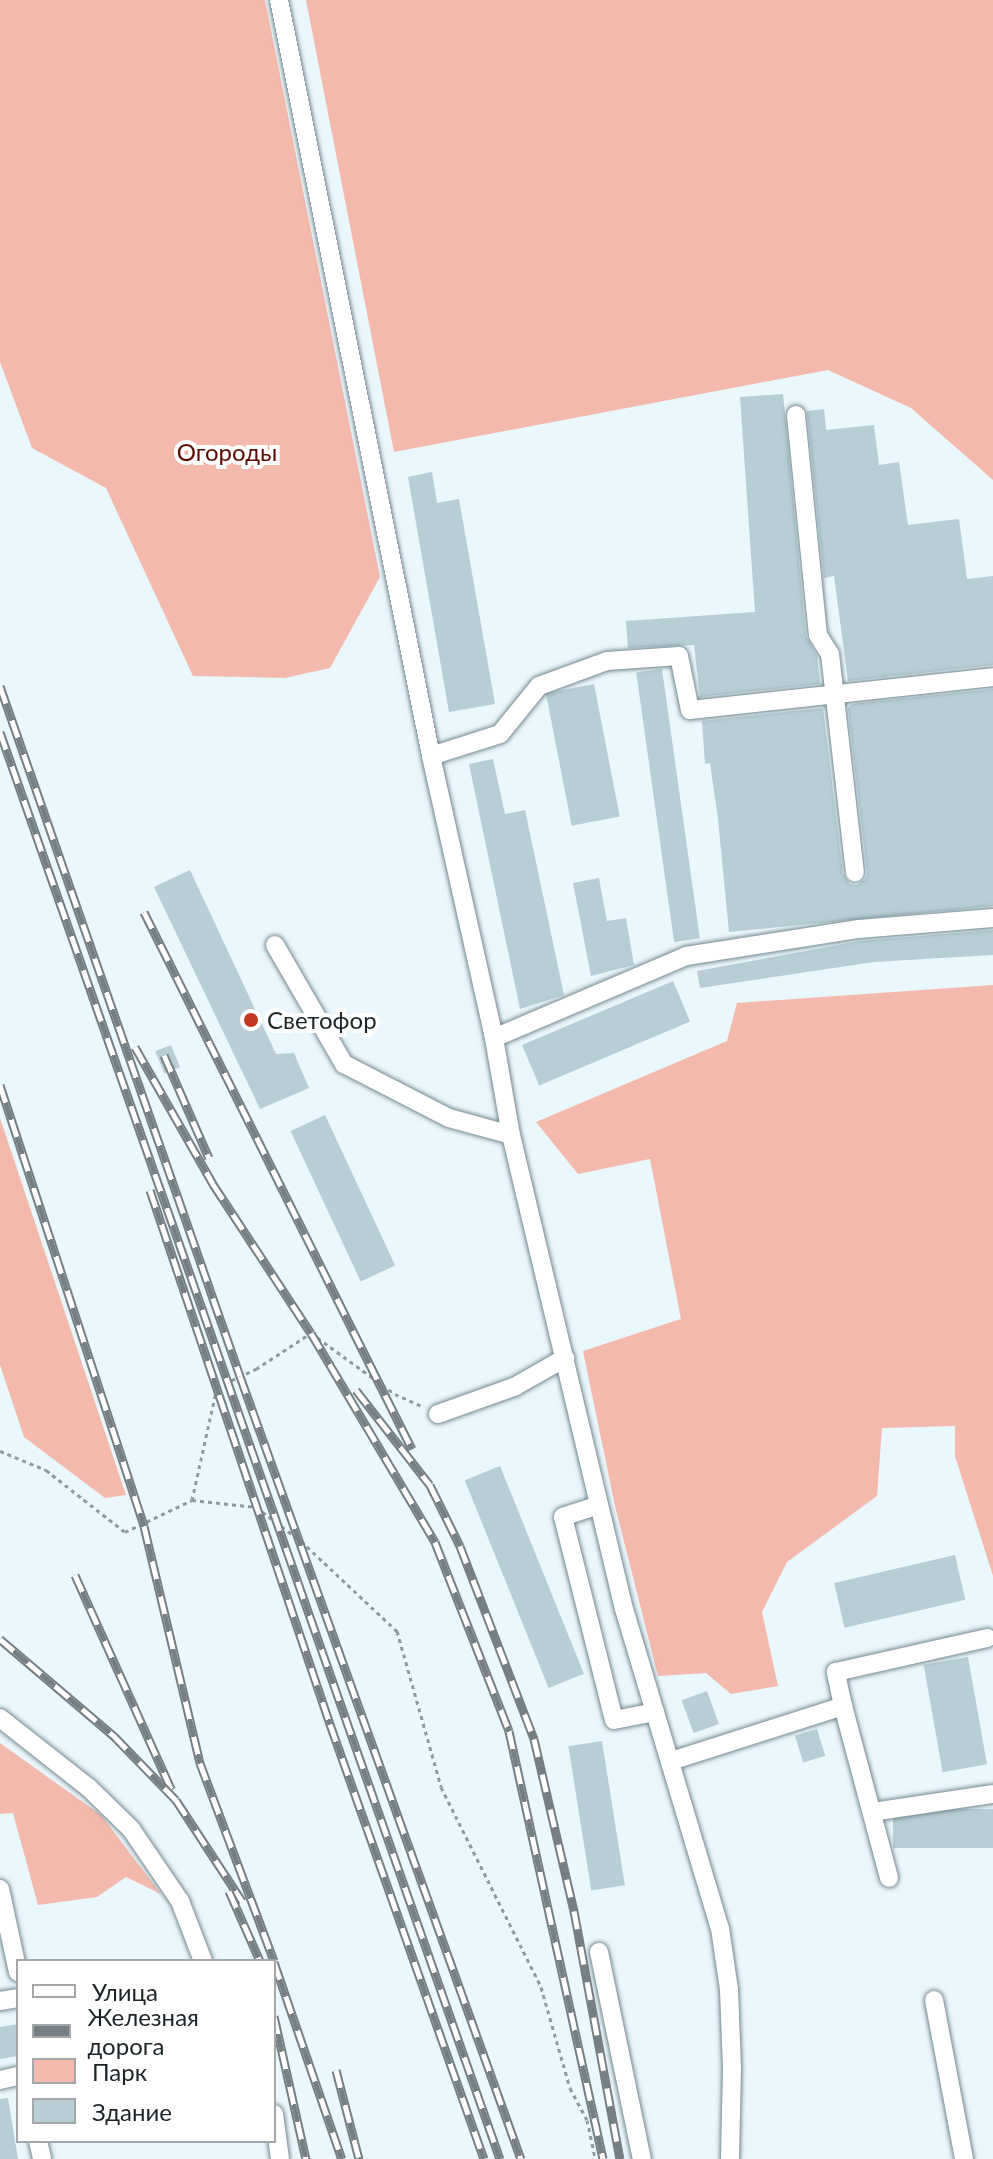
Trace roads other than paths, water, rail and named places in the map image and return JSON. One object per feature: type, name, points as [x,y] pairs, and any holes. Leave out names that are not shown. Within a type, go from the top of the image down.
[{"type":"street","points":[[279,0],[431,756],[494,1038],[511,1135],[599,1505],[655,1712],[720,1928],[729,1990],[732,2052],[730,2159]]},
{"type":"street","points":[[796,415],[818,635],[830,654],[855,873]]},
{"type":"street","points":[[431,756],[500,734],[539,686],[607,661],[679,656],[690,710],[993,677]]},
{"type":"street","points":[[494,1038],[686,956],[859,929],[993,918]]},
{"type":"street","points":[[275,945],[344,1064],[449,1118],[511,1135]]},
{"type":"street","points":[[438,1414],[514,1387],[565,1358]]},
{"type":"street","points":[[599,1505],[563,1517],[614,1720],[655,1712]]},
{"type":"street","points":[[889,1878],[836,1672],[987,1638]]},
{"type":"street","points":[[671,1761],[843,1706]]},
{"type":"street","points":[[0,1718],[89,1788],[131,1829],[180,1901],[202,1959]]},
{"type":"street","points":[[872,1812],[993,1794]]},
{"type":"street","points":[[0,1889],[16,1963]]},
{"type":"street","points":[[599,1952],[642,2159]]},
{"type":"street","points":[[934,2000],[964,2159]]},
{"type":"street","points":[[276,2129],[280,2159]]},
{"type":"railway","points":[[0,686],[240,1376],[521,2159]]},
{"type":"railway","points":[[0,732],[500,2159]]},
{"type":"railway","points":[[144,912],[412,1449]]},
{"type":"railway","points":[[135,1047],[213,1184],[311,1333],[435,1542],[509,1731],[603,2159]]},
{"type":"railway","points":[[164,1055],[209,1158]]},
{"type":"railway","points":[[0,1085],[144,1526],[200,1763],[273,1959]]},
{"type":"railway","points":[[150,1190],[330,1724],[484,2159]]},
{"type":"railway","points":[[356,1390],[430,1485],[460,1546],[534,1739],[574,1911],[620,2159]]},
{"type":"railway","points":[[75,1575],[171,1789]]},
{"type":"railway","points":[[0,1639],[114,1736],[176,1800],[242,1901]]},
{"type":"railway","points":[[229,1891],[259,1959]]},
{"type":"railway","points":[[276,1968],[342,2159]]},
{"type":"railway","points":[[276,2025],[306,2159]]},
{"type":"railway","points":[[336,2070],[359,2159]]},
{"type":"place","name":"Светофор","points":[[251,1020]]},
{"type":"park label","name":"Огороды","points":[[227,452]]}]
